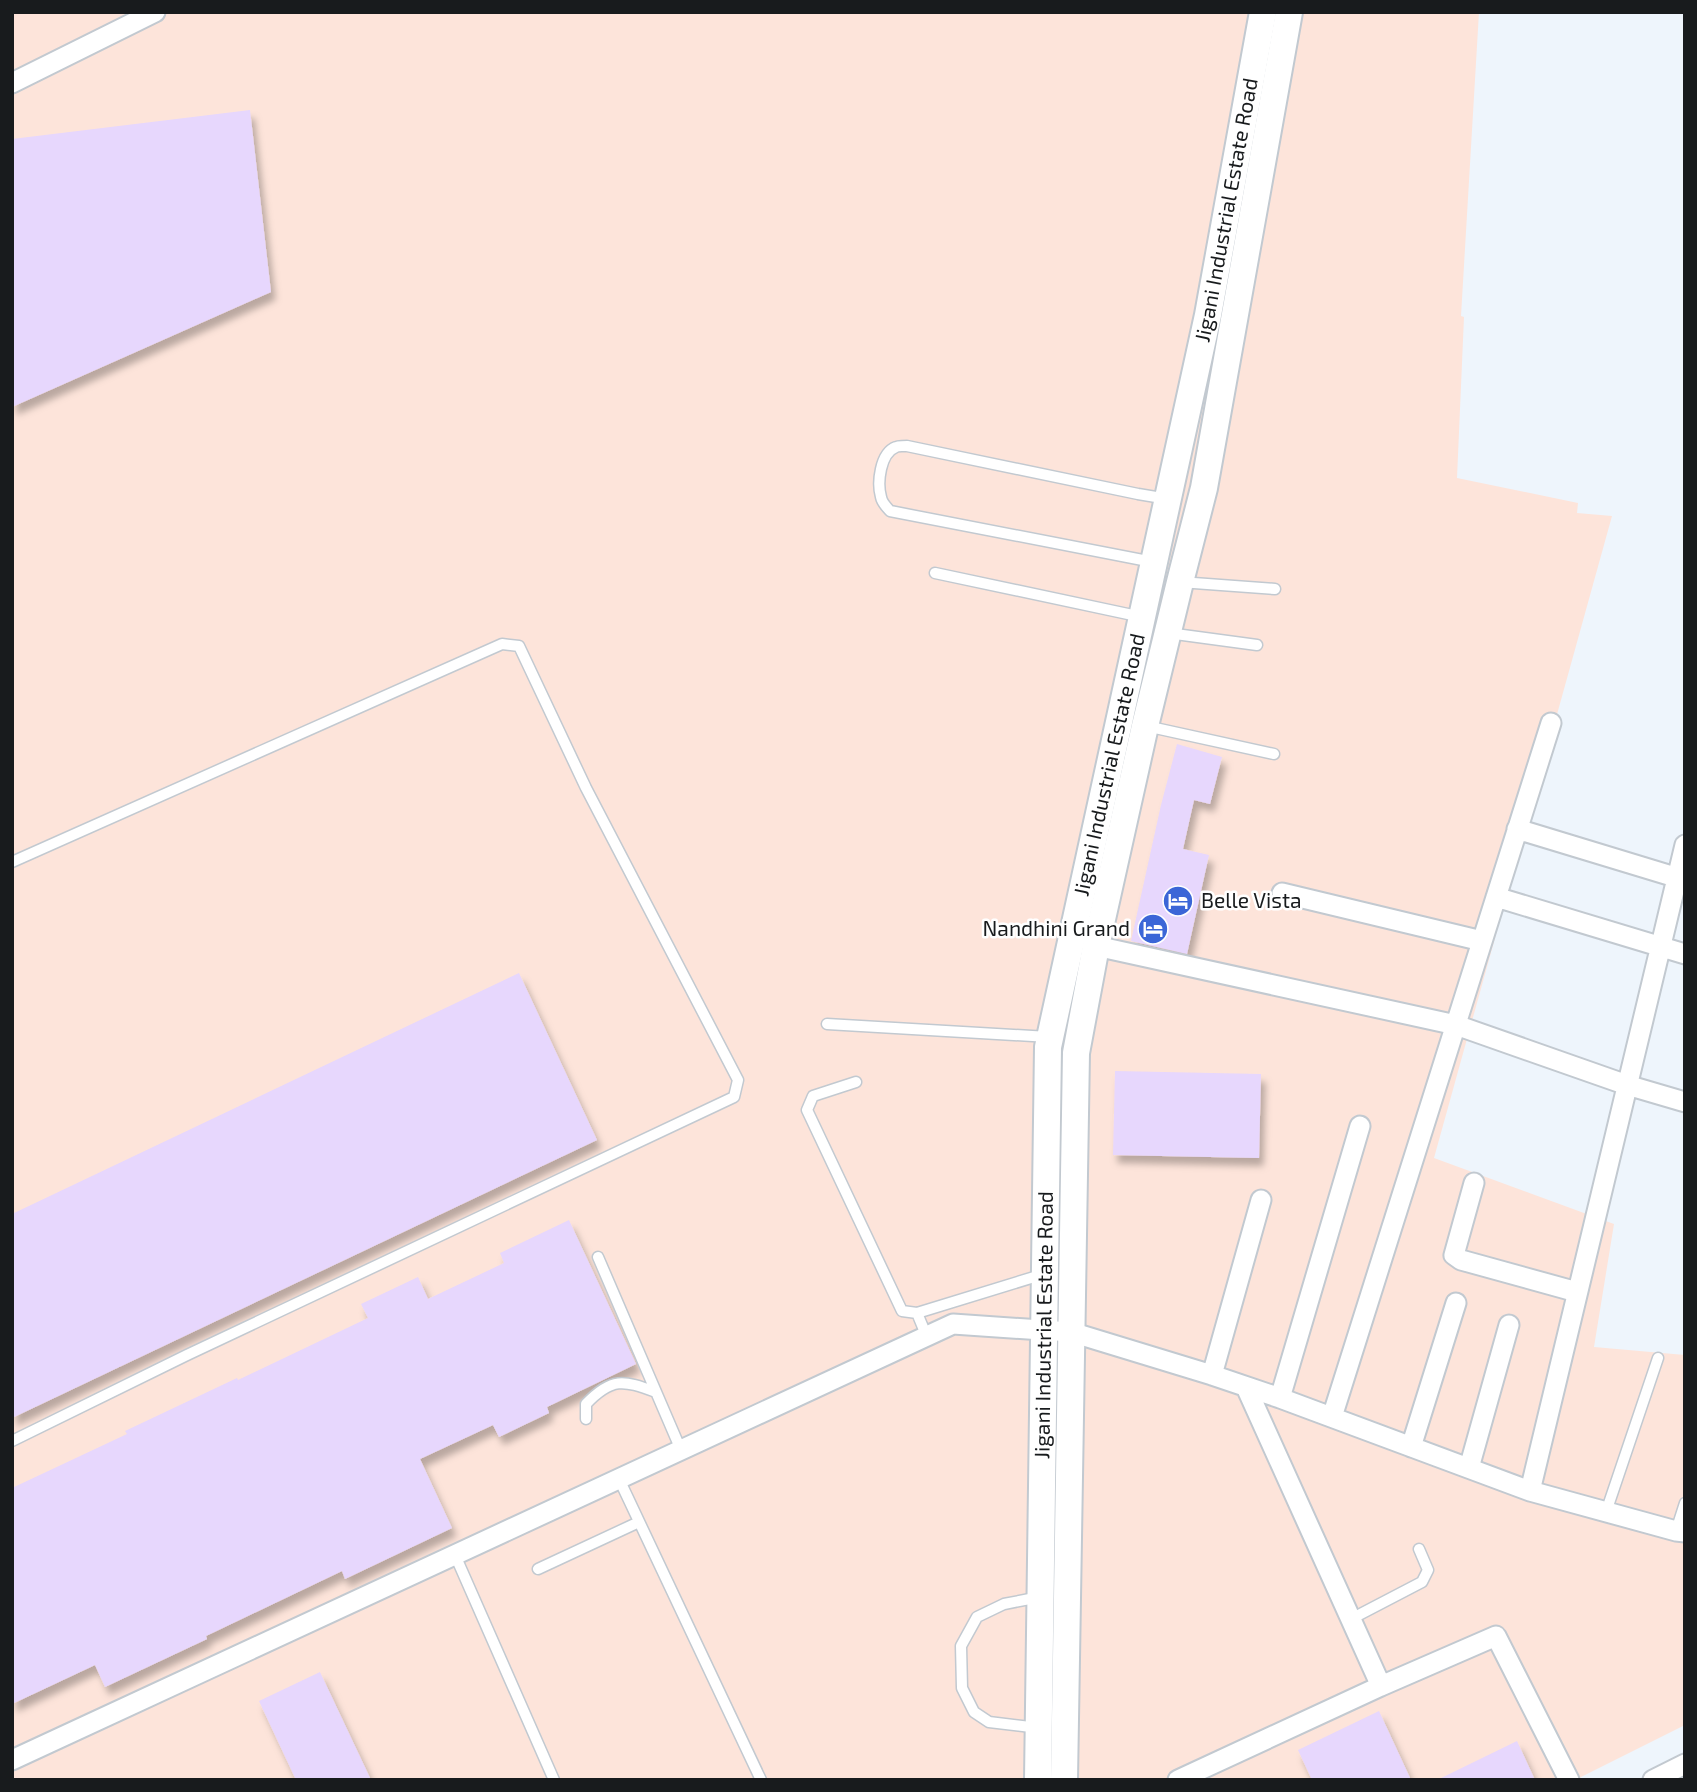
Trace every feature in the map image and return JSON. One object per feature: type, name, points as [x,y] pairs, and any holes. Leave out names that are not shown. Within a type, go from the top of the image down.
[{"type":"main road","name":"Jigani Industrial Estate Road","points":[[1064,1780],[1058,1331],[1045,1274],[1048,1047],[1208,315],[1263,12]]},
{"type":"main road","name":"Jigani Industrial Estate Road","points":[[1038,1780],[1041,1597],[1076,1053],[1096,946],[1145,726],[1204,488],[1289,12]]},
{"type":"street","points":[[12,83],[155,12]]},
{"type":"street","points":[[1332,1418],[1551,723]]},
{"type":"street","points":[[1517,829],[1681,878]]},
{"type":"street","points":[[1530,1491],[1660,947],[1681,878],[1685,845]]},
{"type":"street","points":[[1282,893],[1482,941]]},
{"type":"street","points":[[1496,897],[1685,954]]},
{"type":"street","points":[[1096,946],[1455,1025],[1627,1085],[1685,1102]]},
{"type":"street","points":[[1280,1398],[1360,1126]]},
{"type":"street","points":[[1474,1184],[1454,1255],[1461,1260],[1577,1292]]},
{"type":"street","points":[[1212,1375],[1261,1200]]},
{"type":"street","points":[[1412,1447],[1455,1303]]},
{"type":"street","points":[[12,1760],[953,1324],[1058,1331],[1212,1375],[1280,1398],[1530,1491],[1680,1531]]},
{"type":"street","points":[[1469,1468],[1509,1325]]},
{"type":"street","points":[[1246,1387],[1381,1686]]},
{"type":"street","points":[[1178,1780],[1496,1636],[1569,1780]]},
{"type":"street","points":[[1653,1780],[1685,1763]]},
{"type":"lane","points":[[1154,562],[890,510],[881,498],[880,478],[886,456],[891,450],[907,446],[1168,499]]},
{"type":"lane","points":[[935,573],[1142,617]]},
{"type":"lane","points":[[1180,582],[1275,589]]},
{"type":"lane","points":[[1167,633],[1257,645]]},
{"type":"lane","points":[[12,862],[502,644],[519,646],[586,788],[738,1080],[734,1097],[187,1355],[12,1441]]},
{"type":"lane","points":[[1145,726],[1274,754]]},
{"type":"lane","points":[[827,1024],[1050,1037]]},
{"type":"lane","points":[[856,1082],[813,1096],[807,1111],[902,1311],[917,1313],[1045,1274]]},
{"type":"lane","points":[[598,1257],[681,1450]]},
{"type":"lane","points":[[917,1313],[927,1337]]},
{"type":"lane","points":[[1606,1512],[1658,1358]]},
{"type":"lane","points":[[586,1419],[586,1404],[599,1391],[612,1384],[626,1383],[656,1392]]},
{"type":"lane","points":[[619,1479],[761,1780]]},
{"type":"lane","points":[[1680,1531],[1685,1503]]},
{"type":"lane","points":[[538,1569],[639,1522]]},
{"type":"lane","points":[[1351,1619],[1422,1582],[1428,1570],[1419,1549]]},
{"type":"lane","points":[[455,1555],[554,1780]]},
{"type":"lane","points":[[1039,1728],[989,1722],[974,1712],[962,1688],[961,1646],[977,1617],[1004,1604],[1041,1597]]},
{"type":"shaded area","points":[[12,12],[1479,12],[1461,316],[1464,317],[1457,478],[1578,503],[1577,513],[1612,516],[1434,1158],[1614,1224],[1594,1347],[1685,1355],[1685,1725],[1575,1780],[12,1780]]},
{"type":"building","points":[[250,110],[271,292],[12,407],[12,139]]},
{"type":"building","points":[[1177,744],[1222,757],[1210,804],[1194,800],[1183,849],[1209,855],[1187,954],[1131,941]]},
{"type":"building","points":[[519,973],[597,1140],[12,1418],[12,1214]]},
{"type":"building","points":[[1115,1071],[1261,1074],[1259,1158],[1113,1155]]},
{"type":"building","points":[[569,1220],[636,1364],[547,1407],[549,1413],[499,1437],[493,1425],[420,1459],[452,1528],[345,1579],[342,1571],[105,1687],[95,1665],[12,1704],[12,1488],[127,1434],[125,1431],[368,1318],[361,1304],[418,1277],[428,1299],[504,1263],[500,1253]]},
{"type":"building","points":[[320,1672],[371,1780],[296,1780],[259,1701]]},
{"type":"building","points":[[1379,1711],[1411,1780],[1312,1780],[1298,1750]]},
{"type":"building","points":[[1517,1741],[1535,1780],[1437,1780]]},
{"type":"place","name":"Belle Vista","points":[[1178,901]]},
{"type":"place","name":"Nandhini Grand","points":[[1153,929]]}]
